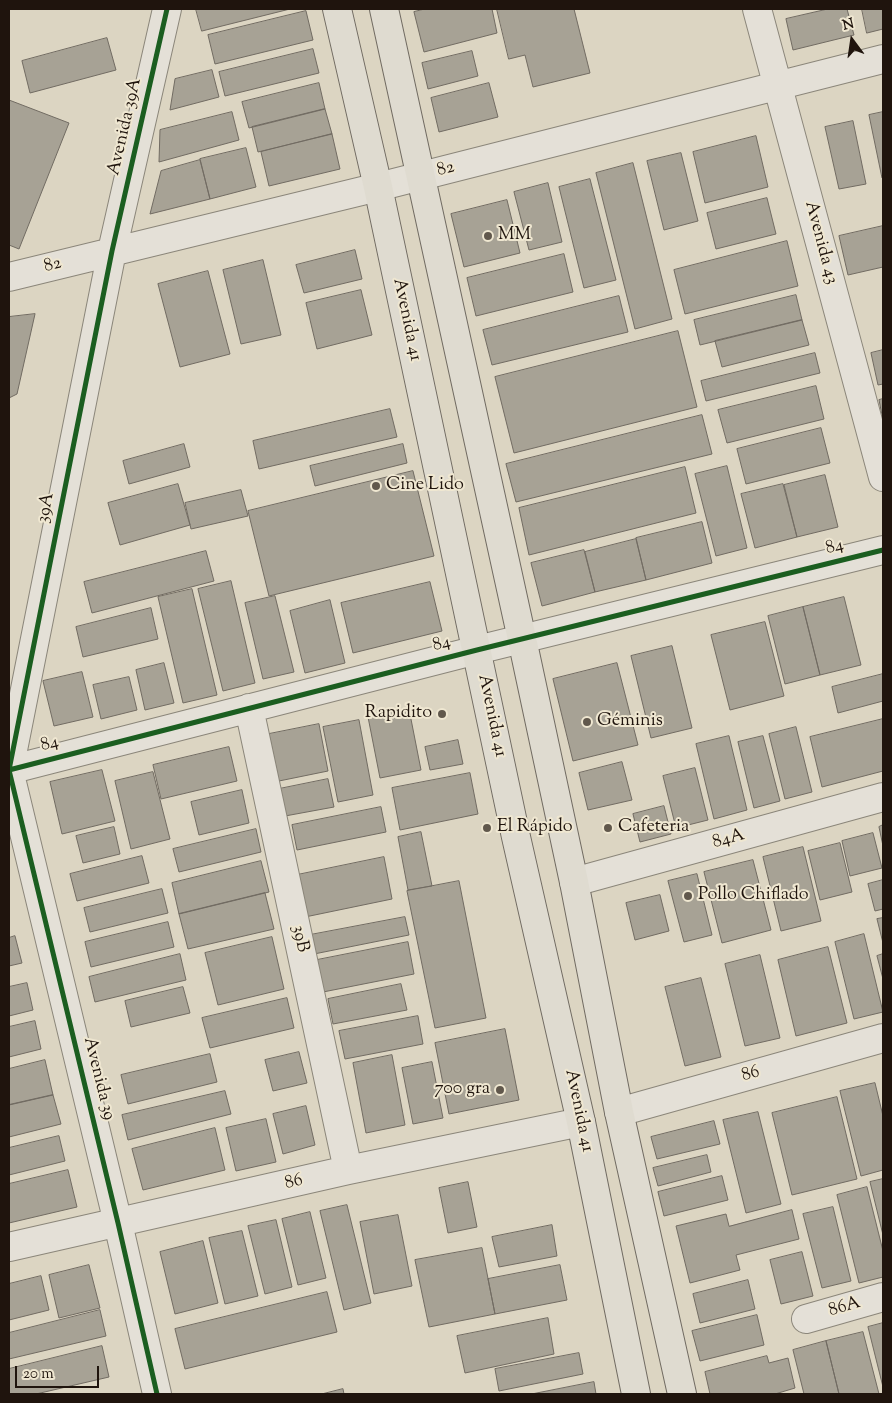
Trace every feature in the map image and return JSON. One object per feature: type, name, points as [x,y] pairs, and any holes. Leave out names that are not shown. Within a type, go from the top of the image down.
[{"type":"main road","name":"Avenida 41","points":[[337,9],[378,187],[516,837],[580,1122],[636,1394]]},
{"type":"main road","points":[[384,9],[522,639],[574,882],[619,1112],[682,1394]]},
{"type":"street","name":"Avenida 39A","points":[[112,252],[167,9]]},
{"type":"street","name":"Avenida 43","points":[[757,9],[883,477]]},
{"type":"street","name":"82","points":[[9,277],[378,187],[883,59]]},
{"type":"street","name":"39A","points":[[9,770],[112,252]]},
{"type":"street","name":"84","points":[[9,770],[477,650],[883,550]]},
{"type":"street","name":"39B","points":[[249,708],[348,1170]]},
{"type":"street","name":"Avenida 39","points":[[9,770],[118,1223],[157,1394]]},
{"type":"street","name":"84A","points":[[574,882],[883,797]]},
{"type":"street","name":"86","points":[[619,1112],[883,1038]]},
{"type":"street","name":"86","points":[[9,1247],[348,1170],[580,1122]]},
{"type":"street","name":"86A","points":[[806,1318],[883,1297]]},
{"type":"building","points":[[196,9],[290,9],[202,31]]},
{"type":"building","points":[[425,9],[492,9],[497,33],[424,52],[414,12]]},
{"type":"building","points":[[497,9],[574,9],[590,73],[533,87],[525,55],[509,59]]},
{"type":"building","points":[[828,9],[847,9],[854,35],[793,50],[786,19]]},
{"type":"building","points":[[862,9],[883,9],[883,29],[867,33]]},
{"type":"building","points":[[306,11],[313,40],[215,64],[208,35]]},
{"type":"building","points":[[107,38],[116,70],[30,93],[22,61]]},
{"type":"building","points":[[313,49],[319,73],[225,96],[219,72]]},
{"type":"building","points":[[472,51],[478,76],[428,89],[422,63]]},
{"type":"building","points":[[212,70],[219,97],[170,110],[175,79]]},
{"type":"building","points":[[319,83],[325,109],[249,128],[242,102]]},
{"type":"building","points":[[489,83],[498,117],[439,132],[431,98]]},
{"type":"building","points":[[9,100],[69,123],[19,249],[9,245]]},
{"type":"building","points":[[325,109],[332,134],[258,152],[252,127]]},
{"type":"building","points":[[232,112],[239,140],[159,162],[160,130]]},
{"type":"building","points":[[883,112],[883,177],[882,178],[869,115]]},
{"type":"building","points":[[853,121],[866,184],[839,189],[825,127]]},
{"type":"building","points":[[332,134],[340,169],[269,186],[261,152]]},
{"type":"building","points":[[756,136],[768,187],[705,203],[693,152]]},
{"type":"building","points":[[246,148],[256,187],[210,199],[200,159]]},
{"type":"building","points":[[681,153],[698,221],[664,230],[647,161]]},
{"type":"building","points":[[200,160],[210,199],[150,214],[161,171]]},
{"type":"building","points":[[633,163],[672,319],[635,329],[596,173]]},
{"type":"building","points":[[590,179],[616,280],[584,288],[559,187]]},
{"type":"building","points":[[548,183],[562,242],[529,250],[514,192]]},
{"type":"building","points":[[767,198],[776,234],[716,249],[707,213]]},
{"type":"building","points":[[507,200],[520,253],[464,267],[451,214]]},
{"type":"building","points":[[883,226],[883,267],[848,275],[839,236]]},
{"type":"building","points":[[787,241],[798,286],[685,314],[674,270]]},
{"type":"building","points":[[355,250],[362,279],[304,293],[296,265]]},
{"type":"building","points":[[564,254],[573,292],[476,316],[467,278]]},
{"type":"building","points":[[263,260],[281,335],[241,344],[223,270]]},
{"type":"building","points":[[208,271],[230,354],[180,367],[158,284]]},
{"type":"building","points":[[361,290],[372,335],[317,349],[306,303]]},
{"type":"building","points":[[796,295],[802,320],[700,345],[694,320]]},
{"type":"building","points":[[619,296],[628,332],[492,365],[483,330]]},
{"type":"building","points":[[35,314],[17,394],[9,398],[9,317]]},
{"type":"building","points":[[802,320],[809,345],[722,367],[715,341]]},
{"type":"building","points":[[678,331],[697,407],[514,453],[495,377]]},
{"type":"building","points":[[883,350],[883,384],[878,385],[871,353]]},
{"type":"building","points":[[815,353],[820,373],[706,401],[701,381]]},
{"type":"building","points":[[816,386],[824,419],[727,443],[718,410]]},
{"type":"building","points":[[883,399],[883,420],[879,400]]},
{"type":"building","points":[[390,409],[397,437],[259,469],[253,441]]},
{"type":"building","points":[[702,415],[712,454],[516,502],[506,464]]},
{"type":"building","points":[[821,428],[830,463],[746,484],[737,449]]},
{"type":"building","points":[[184,444],[190,467],[129,484],[123,461]]},
{"type":"building","points":[[403,444],[407,463],[315,486],[310,466]]},
{"type":"building","points":[[727,466],[747,548],[716,556],[695,474]]},
{"type":"building","points":[[685,467],[696,513],[529,555],[519,508]]},
{"type":"building","points":[[413,471],[434,556],[269,596],[248,511]]},
{"type":"building","points":[[825,475],[838,527],[797,537],[784,485]]},
{"type":"building","points":[[178,484],[190,525],[120,545],[108,503]]},
{"type":"building","points":[[783,484],[797,537],[755,548],[741,494]]},
{"type":"building","points":[[241,490],[248,516],[191,529],[185,503]]},
{"type":"building","points":[[702,522],[712,563],[646,580],[636,538]]},
{"type":"building","points":[[636,539],[646,580],[595,592],[585,552]]},
{"type":"building","points":[[584,550],[595,592],[542,606],[531,563]]},
{"type":"building","points":[[206,551],[214,581],[92,613],[84,582]]},
{"type":"building","points":[[231,581],[255,683],[223,691],[198,589]]},
{"type":"building","points":[[430,582],[442,631],[353,653],[341,603]]},
{"type":"building","points":[[192,589],[217,695],[183,703],[158,597]]},
{"type":"building","points":[[275,596],[294,672],[263,679],[245,603]]},
{"type":"building","points":[[844,597],[861,665],[820,675],[803,607]]},
{"type":"building","points":[[330,600],[345,663],[305,673],[290,611]]},
{"type":"building","points":[[803,607],[820,675],[785,684],[768,616]]},
{"type":"building","points":[[151,608],[158,639],[83,657],[76,627]]},
{"type":"building","points":[[765,622],[784,696],[730,710],[711,635]]},
{"type":"building","points":[[672,646],[692,728],[651,738],[631,656]]},
{"type":"building","points":[[164,663],[174,703],[145,710],[136,670]]},
{"type":"building","points":[[617,663],[638,745],[573,761],[553,679]]},
{"type":"building","points":[[82,672],[93,717],[54,726],[43,681]]},
{"type":"building","points":[[883,674],[883,701],[838,713],[832,687]]},
{"type":"building","points":[[129,677],[137,710],[101,719],[93,685]]},
{"type":"building","points":[[409,709],[421,770],[380,778],[368,717]]},
{"type":"building","points":[[883,719],[883,771],[822,787],[810,737]]},
{"type":"building","points":[[359,720],[373,795],[338,802],[323,727]]},
{"type":"building","points":[[319,724],[328,771],[279,781],[269,734]]},
{"type":"building","points":[[796,727],[812,792],[785,799],[769,734]]},
{"type":"building","points":[[729,736],[747,810],[714,819],[696,744]]},
{"type":"building","points":[[763,736],[780,801],[754,808],[738,742]]},
{"type":"building","points":[[458,740],[463,764],[430,770],[425,747]]},
{"type":"building","points":[[229,747],[237,781],[161,799],[153,765]]},
{"type":"building","points":[[622,762],[632,800],[588,810],[579,773]]},
{"type":"building","points":[[695,768],[708,820],[676,828],[663,776]]},
{"type":"building","points":[[102,770],[115,821],[62,834],[50,782]]},
{"type":"building","points":[[153,772],[170,839],[131,849],[115,781]]},
{"type":"building","points":[[470,773],[478,814],[400,830],[392,788]]},
{"type":"building","points":[[328,779],[334,807],[285,816],[279,789]]},
{"type":"building","points":[[242,790],[249,823],[199,835],[191,802]]},
{"type":"building","points":[[664,806],[671,834],[640,842],[633,814]]},
{"type":"building","points":[[381,807],[386,832],[297,850],[292,825]]},
{"type":"building","points":[[883,825],[883,846],[879,827]]},
{"type":"building","points":[[114,827],[120,854],[83,863],[76,836]]},
{"type":"building","points":[[256,829],[261,852],[179,872],[173,849]]},
{"type":"building","points":[[421,832],[432,886],[408,890],[398,837]]},
{"type":"building","points":[[873,833],[882,868],[850,876],[842,841]]},
{"type":"building","points":[[840,843],[852,892],[820,900],[808,851]]},
{"type":"building","points":[[803,847],[821,921],[781,931],[763,857]]},
{"type":"building","points":[[142,856],[149,883],[77,901],[70,874]]},
{"type":"building","points":[[384,857],[392,899],[305,917],[297,875]]},
{"type":"building","points":[[753,860],[771,930],[722,943],[704,872]]},
{"type":"building","points":[[261,861],[269,892],[179,914],[172,883]]},
{"type":"building","points":[[697,874],[712,935],[684,942],[668,881]]},
{"type":"building","points":[[883,880],[883,909],[875,911],[868,884]]},
{"type":"building","points":[[459,881],[486,1018],[435,1028],[407,891]]},
{"type":"building","points":[[162,889],[168,913],[90,932],[84,908]]},
{"type":"building","points":[[265,893],[274,929],[188,949],[179,914]]},
{"type":"building","points":[[660,895],[669,931],[635,940],[626,903]]},
{"type":"building","points":[[405,917],[409,935],[314,954],[310,935]]},
{"type":"building","points":[[883,918],[883,943],[877,919]]},
{"type":"building","points":[[168,922],[174,947],[91,967],[85,942]]},
{"type":"building","points":[[864,934],[883,1012],[854,1019],[835,942]]},
{"type":"building","points":[[15,936],[22,963],[9,966],[9,938]]},
{"type":"building","points":[[272,937],[284,989],[218,1005],[205,953]]},
{"type":"building","points":[[408,942],[414,974],[323,992],[317,960]]},
{"type":"building","points":[[828,947],[847,1023],[796,1036],[778,960]]},
{"type":"building","points":[[180,954],[186,980],[95,1002],[89,977]]},
{"type":"building","points":[[883,954],[883,979],[877,956]]},
{"type":"building","points":[[760,955],[780,1038],[745,1046],[725,964]]},
{"type":"building","points":[[701,978],[721,1057],[685,1066],[665,987]]},
{"type":"building","points":[[27,983],[33,1010],[9,1016],[9,987]]},
{"type":"building","points":[[401,984],[407,1010],[333,1024],[328,999]]},
{"type":"building","points":[[183,987],[190,1013],[131,1027],[125,1001]]},
{"type":"building","points":[[287,998],[294,1028],[210,1048],[202,1018]]},
{"type":"building","points":[[418,1016],[423,1044],[345,1059],[339,1031]]},
{"type":"building","points":[[35,1021],[41,1049],[9,1057],[9,1027]]},
{"type":"building","points":[[505,1029],[519,1100],[449,1114],[435,1043]]},
{"type":"building","points":[[299,1052],[307,1083],[273,1091],[265,1060]]},
{"type":"building","points":[[210,1054],[217,1082],[128,1104],[121,1075]]},
{"type":"building","points":[[392,1055],[405,1125],[366,1133],[353,1063]]},
{"type":"building","points":[[45,1060],[53,1095],[9,1105],[9,1069]]},
{"type":"building","points":[[432,1062],[443,1118],[413,1124],[402,1068]]},
{"type":"building","points":[[875,1083],[883,1116],[883,1170],[861,1176],[840,1091]]},
{"type":"building","points":[[225,1091],[231,1114],[128,1140],[122,1115]]},
{"type":"building","points":[[53,1095],[61,1124],[9,1137],[9,1105]]},
{"type":"building","points":[[837,1097],[857,1179],[792,1195],[772,1113]]},
{"type":"building","points":[[306,1106],[315,1145],[283,1154],[273,1114]]},
{"type":"building","points":[[758,1112],[781,1204],[746,1213],[723,1120]]},
{"type":"building","points":[[266,1119],[276,1162],[236,1171],[226,1128]]},
{"type":"building","points":[[714,1121],[720,1144],[657,1159],[651,1137]]},
{"type":"building","points":[[215,1128],[225,1170],[143,1190],[132,1149]]},
{"type":"building","points":[[59,1136],[65,1161],[9,1175],[9,1148]]},
{"type":"building","points":[[707,1155],[711,1172],[658,1186],[653,1168]]},
{"type":"building","points":[[68,1170],[77,1207],[9,1223],[9,1184]]},
{"type":"building","points":[[722,1176],[728,1200],[664,1216],[658,1192]]},
{"type":"building","points":[[883,1179],[883,1235],[870,1182]]},
{"type":"building","points":[[468,1182],[477,1227],[448,1233],[439,1188]]},
{"type":"building","points":[[867,1187],[883,1251],[883,1277],[859,1283],[837,1195]]},
{"type":"building","points":[[347,1205],[371,1303],[344,1310],[320,1211]]},
{"type":"building","points":[[833,1207],[851,1281],[822,1288],[803,1214]]},
{"type":"building","points":[[792,1210],[799,1239],[736,1255],[740,1270],[690,1283],[676,1226],[726,1214],[729,1226]]},
{"type":"building","points":[[310,1212],[326,1278],[298,1285],[282,1219]]},
{"type":"building","points":[[398,1215],[412,1286],[374,1294],[360,1222]]},
{"type":"building","points":[[276,1220],[292,1287],[265,1294],[248,1226]]},
{"type":"building","points":[[552,1225],[557,1256],[499,1267],[492,1237]]},
{"type":"building","points":[[242,1231],[258,1296],[225,1304],[209,1238]]},
{"type":"building","points":[[203,1241],[218,1303],[175,1314],[160,1252]]},
{"type":"building","points":[[482,1248],[495,1314],[429,1327],[415,1260]]},
{"type":"building","points":[[802,1252],[813,1296],[781,1304],[770,1260]]},
{"type":"building","points":[[89,1265],[100,1308],[59,1318],[49,1275]]},
{"type":"building","points":[[560,1265],[567,1300],[495,1314],[488,1279]]},
{"type":"building","points":[[41,1276],[49,1310],[9,1320],[9,1284]]},
{"type":"building","points":[[748,1280],[755,1309],[700,1323],[693,1294]]},
{"type":"building","points":[[327,1292],[337,1332],[185,1369],[175,1329]]},
{"type":"building","points":[[100,1310],[106,1336],[9,1359],[9,1333]]},
{"type":"building","points":[[757,1315],[764,1345],[700,1361],[692,1331]]},
{"type":"building","points":[[548,1318],[554,1354],[465,1373],[457,1336]]},
{"type":"building","points":[[883,1323],[883,1387],[868,1327]]},
{"type":"building","points":[[863,1332],[879,1394],[839,1394],[826,1341]]},
{"type":"building","points":[[826,1341],[839,1394],[804,1394],[793,1350]]},
{"type":"building","points":[[102,1346],[109,1377],[36,1394],[9,1394],[9,1369]]},
{"type":"building","points":[[579,1353],[583,1374],[499,1391],[495,1369]]},
{"type":"building","points":[[767,1356],[769,1363],[788,1358],[795,1388],[775,1394],[710,1394],[705,1372]]},
{"type":"building","points":[[594,1382],[596,1394],[532,1394]]},
{"type":"building","points":[[343,1389],[344,1394],[322,1394]]},
{"type":"cycle path","points":[[157,1394],[118,1223],[9,770],[112,251],[167,9]]},
{"type":"cycle path","points":[[9,770],[477,650],[883,550]]},
{"type":"place","name":"MM","points":[[488,236]]},
{"type":"place","name":"Cine Lido","points":[[376,486]]},
{"type":"place","name":"Rapidito","points":[[442,714]]},
{"type":"place","name":"Géminis","points":[[587,722]]},
{"type":"place","name":"El Rápido","points":[[487,828]]},
{"type":"place","name":"Cafeteria","points":[[608,828]]},
{"type":"place","name":"Pollo Chiflado","points":[[688,896]]},
{"type":"place","name":"700 gra","points":[[500,1090]]}]
